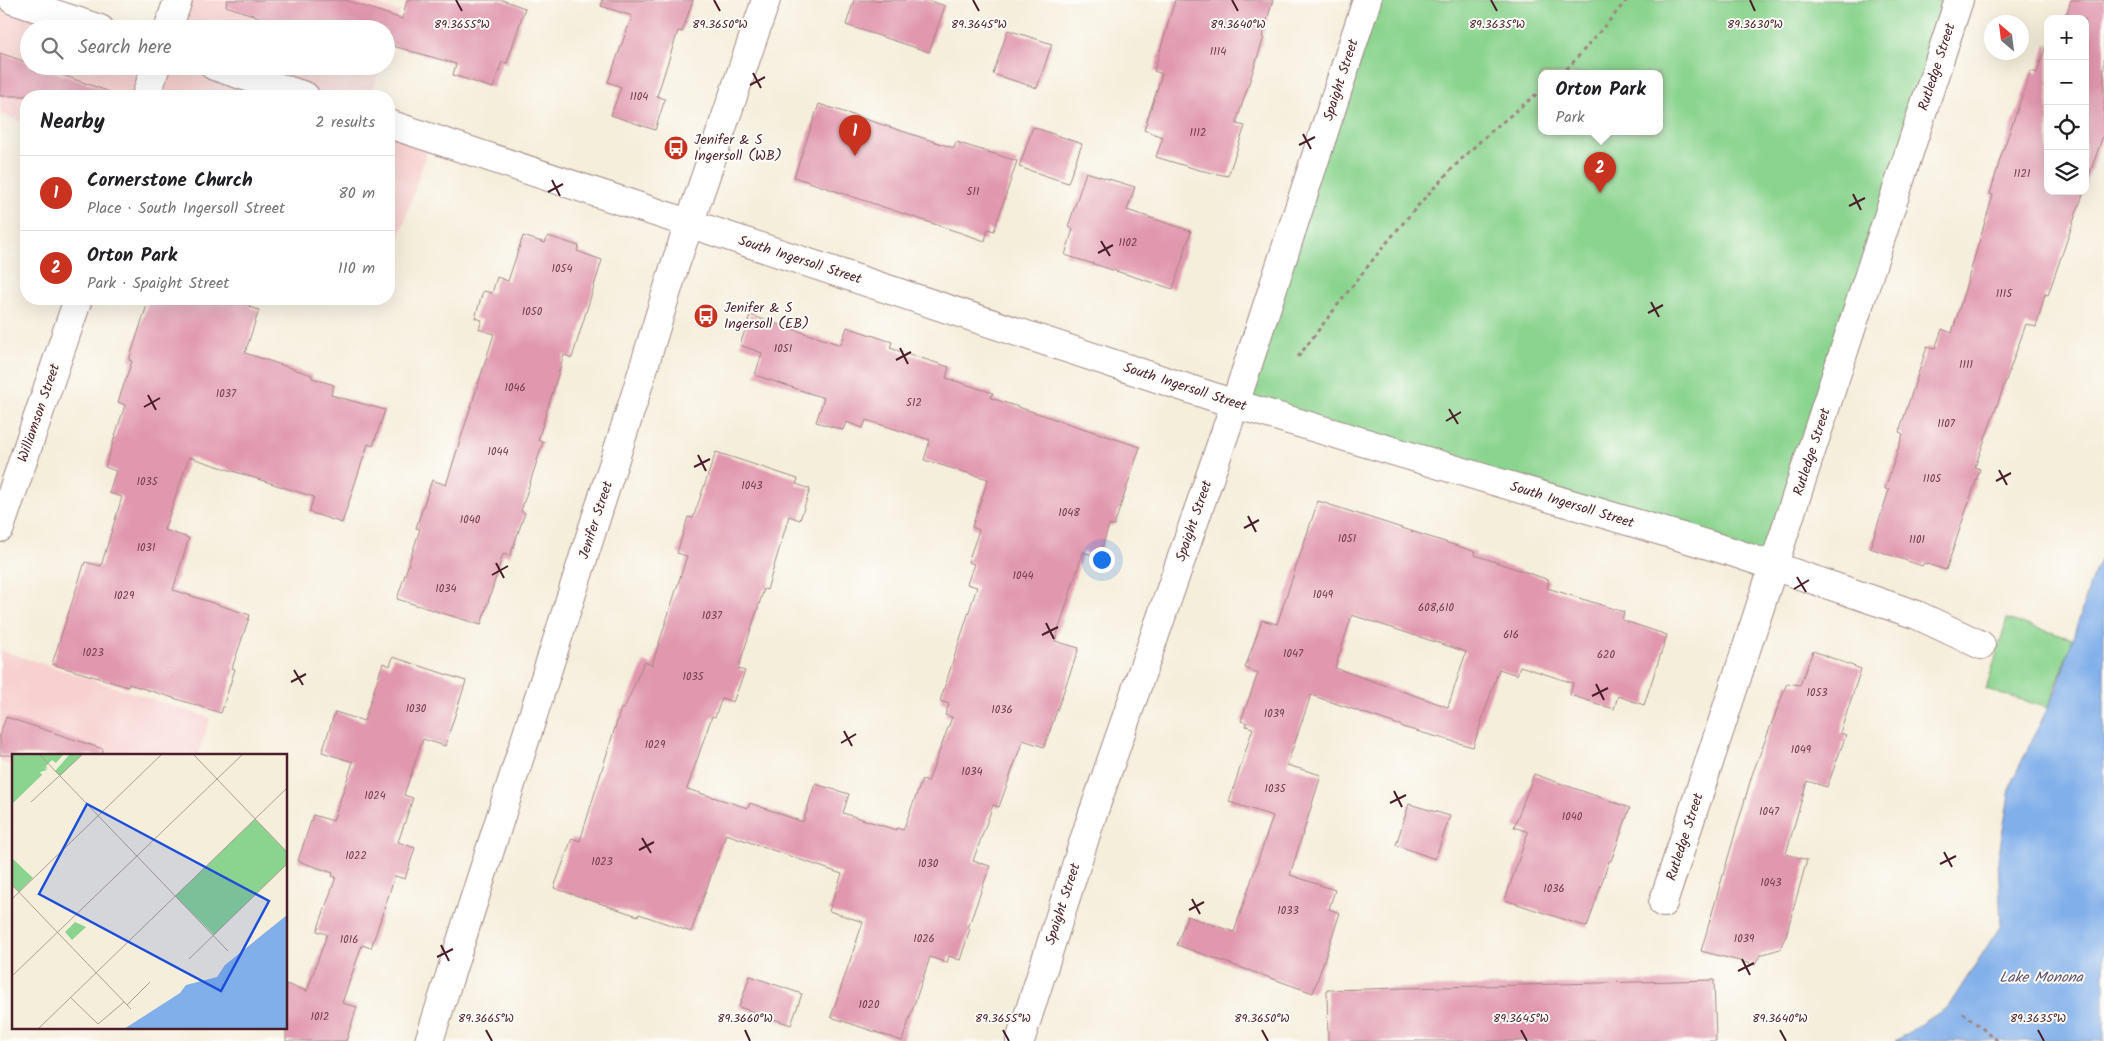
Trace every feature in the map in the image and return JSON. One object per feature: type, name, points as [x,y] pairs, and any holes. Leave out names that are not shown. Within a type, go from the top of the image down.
[{"type":"street","points":[[13,0],[73,20]]},
{"type":"street","points":[[171,20],[178,0]]},
{"type":"street","name":"Jenifer Street","points":[[429,1041],[674,268],[766,0]]},
{"type":"street","name":"Spaight Street","points":[[1020,1041],[1089,825],[1234,404],[1366,0]]},
{"type":"street","name":"Rutledge Street","points":[[1663,903],[1959,0]]},
{"type":"street","points":[[148,90],[153,75]]},
{"type":"street","points":[[241,75],[286,90]]},
{"type":"street","name":"South Ingersoll Street","points":[[395,126],[1234,404],[1774,566],[1917,615],[1981,645]]},
{"type":"street","name":"Williamson Street","points":[[0,528],[76,305]]},
{"type":"path","points":[[1565,70],[1627,0]]},
{"type":"path","points":[[1298,358],[1355,282],[1427,197],[1474,146],[1538,93]]},
{"type":"path","points":[[1963,1013],[1998,1041]]},
{"type":"shaded area","points":[[0,0],[69,20],[20,20],[20,75],[378,75],[372,90],[20,90],[20,121],[0,114]]},
{"type":"shaded area","points":[[178,0],[364,0],[400,12],[395,26],[395,20],[171,20]]},
{"type":"shaded area","points":[[395,126],[431,138],[395,252]]},
{"type":"shaded area","points":[[0,650],[210,718],[198,754],[12,754],[12,765],[0,762]]},
{"type":"green space","points":[[1367,0],[1959,0],[1774,567],[1235,404]]},
{"type":"green space","points":[[2007,619],[2073,639],[2048,708],[1986,689]]},
{"type":"water","name":"Lake Monona","points":[[2104,551],[2104,1041],[1895,1041],[1948,1007],[2001,925],[1998,859],[2011,783],[2056,691],[2092,578]]},
{"type":"building","points":[[227,0],[345,0],[402,19],[407,0],[502,0],[525,8],[507,63],[502,62],[493,88],[453,75],[456,64],[395,47],[395,20],[268,20],[226,6]]},
{"type":"building","points":[[602,0],[693,0],[682,32],[678,31],[657,96],[665,99],[655,130],[611,115],[621,87],[608,82],[632,16],[601,6]]},
{"type":"building","points":[[854,0],[927,0],[945,6],[929,52],[846,25]]},
{"type":"building","points":[[1175,0],[1273,0],[1262,37],[1264,37],[1237,120],[1237,124],[1245,126],[1228,176],[1199,170],[1156,157],[1163,137],[1144,130],[1162,74],[1154,71]]},
{"type":"building","points":[[2071,0],[2104,0],[2104,133],[2089,176],[2089,15],[2066,15]]},
{"type":"building","points":[[1008,30],[1052,44],[1037,88],[993,74]]},
{"type":"building","points":[[2044,51],[2044,195],[2083,195],[2048,295],[2045,294],[2036,327],[2026,324],[1975,467],[1980,469],[1946,570],[1924,563],[1922,566],[1870,548],[1889,490],[1885,489],[1903,434],[1899,432],[1927,347],[1935,349],[1942,329],[1952,333],[1993,195],[1990,194],[2001,156],[2031,71],[2037,73]]},
{"type":"building","points":[[0,53],[20,60],[20,75],[62,75],[104,90],[20,90],[20,96],[0,96]]},
{"type":"building","points":[[819,104],[954,148],[956,142],[1017,161],[994,231],[988,229],[985,241],[794,177]]},
{"type":"building","points":[[1033,127],[1082,144],[1068,183],[1019,167]]},
{"type":"building","points":[[1086,172],[1135,187],[1127,210],[1191,231],[1173,289],[1065,255],[1073,229],[1068,227]]},
{"type":"building","points":[[523,236],[545,243],[548,236],[579,246],[577,251],[602,260],[572,358],[564,355],[538,440],[543,442],[521,511],[525,513],[510,556],[503,554],[481,625],[397,599],[420,529],[416,528],[432,480],[446,485],[494,334],[479,329],[482,320],[475,318],[483,291],[492,293],[497,277],[508,281]]},
{"type":"building","points":[[147,305],[250,305],[249,307],[259,310],[245,353],[312,375],[312,378],[334,385],[331,395],[385,410],[373,446],[368,444],[342,523],[309,512],[314,497],[189,457],[164,530],[189,538],[173,590],[250,615],[232,668],[235,669],[221,713],[129,684],[128,687],[52,664],[85,562],[101,566],[122,497],[109,493],[116,471],[105,467],[125,405],[118,402],[132,361],[129,360]]},
{"type":"building","points":[[750,315],[841,345],[847,327],[892,342],[890,348],[949,367],[946,378],[993,393],[991,398],[1140,447],[1114,526],[1109,525],[1099,557],[1083,552],[1055,641],[1079,648],[1044,747],[1023,740],[999,807],[993,805],[973,861],[990,866],[968,928],[970,929],[960,960],[949,956],[947,963],[930,957],[902,1041],[831,1017],[863,922],[829,911],[842,874],[726,834],[691,932],[554,888],[572,838],[580,841],[621,708],[624,709],[644,662],[652,665],[687,556],[677,553],[688,517],[693,518],[716,452],[798,479],[796,484],[810,489],[800,520],[789,516],[767,590],[764,589],[738,669],[745,671],[733,702],[722,698],[715,717],[712,716],[687,789],[748,808],[750,803],[803,822],[815,784],[849,794],[843,813],[896,830],[897,828],[903,830],[922,780],[928,782],[952,717],[945,715],[949,704],[940,701],[977,587],[967,584],[974,564],[968,562],[979,530],[972,527],[988,479],[924,460],[930,440],[866,420],[863,428],[846,422],[843,430],[816,422],[824,398],[755,375],[762,353],[740,345]]},
{"type":"building","points":[[1318,501],[1476,552],[1475,555],[1549,580],[1547,588],[1624,612],[1622,620],[1667,635],[1644,705],[1618,696],[1614,709],[1570,695],[1573,683],[1520,666],[1517,675],[1499,669],[1473,747],[1402,727],[1311,695],[1287,765],[1321,775],[1290,875],[1335,890],[1329,909],[1340,913],[1313,993],[1177,945],[1187,916],[1234,932],[1273,816],[1229,802],[1253,728],[1246,726],[1247,723],[1241,721],[1258,673],[1245,668],[1262,620],[1277,624]],"holes":[[[1352,615],[1466,652],[1448,707],[1335,668]]]},
{"type":"building","points":[[1813,651],[1861,669],[1840,733],[1846,735],[1827,787],[1807,781],[1786,854],[1807,860],[1786,935],[1780,949],[1760,955],[1755,965],[1701,951],[1752,775],[1787,683],[1800,685]]},
{"type":"building","points":[[393,657],[466,681],[445,746],[423,739],[404,795],[413,798],[398,842],[415,848],[405,879],[395,876],[371,948],[362,945],[342,1003],[357,1007],[346,1041],[286,1041],[286,1028],[288,1028],[288,985],[307,991],[327,934],[317,931],[336,877],[332,876],[333,873],[298,861],[313,815],[333,821],[353,762],[322,752],[335,712],[364,721],[383,663],[390,666]]},
{"type":"building","points":[[6,717],[103,749],[102,754],[0,755],[0,734]]},
{"type":"building","points":[[1534,774],[1630,808],[1611,861],[1609,861],[1587,927],[1505,900],[1528,832],[1514,827]]},
{"type":"building","points":[[1409,804],[1450,816],[1435,859],[1396,845]]},
{"type":"building","points":[[750,976],[802,994],[791,1025],[739,1007]]},
{"type":"building","points":[[1714,980],[1716,1041],[1328,1041],[1327,990]]},
{"type":"place","name":"Jenifer & S Ingersoll (WB)","points":[[676,148]]},
{"type":"place","name":"Cornerstone Church","points":[[855,156]]},
{"type":"place","name":"Orton Park","points":[[1600,193]]},
{"type":"place","name":"Jenifer & S Ingersoll (EB)","points":[[706,316]]}]
